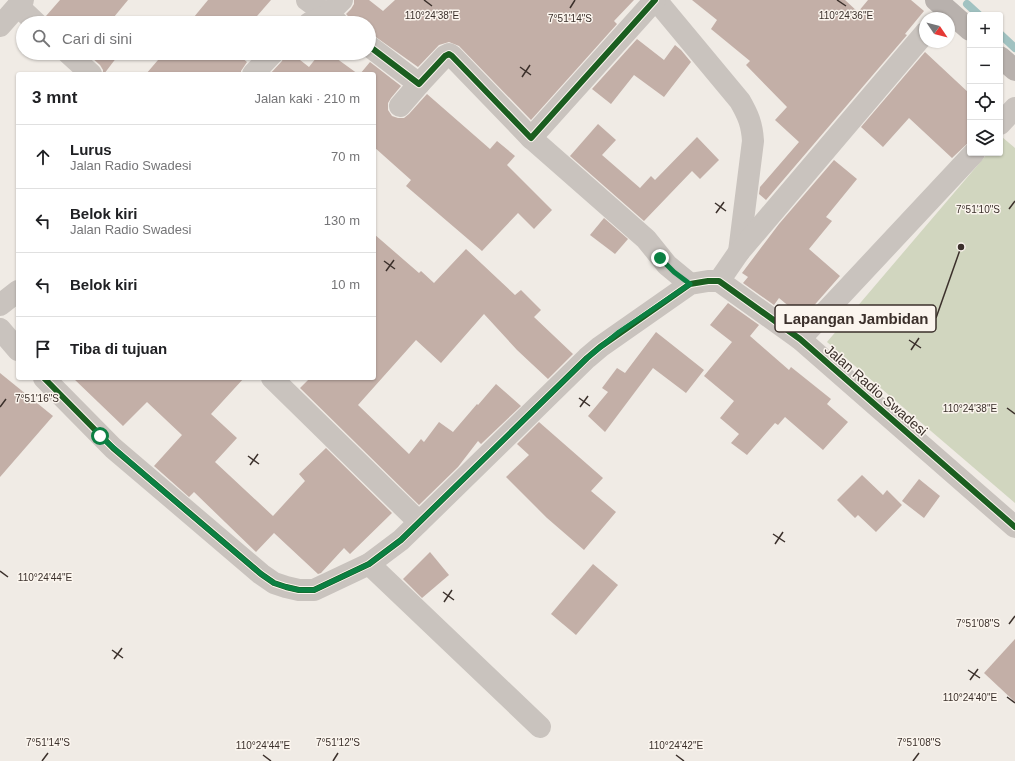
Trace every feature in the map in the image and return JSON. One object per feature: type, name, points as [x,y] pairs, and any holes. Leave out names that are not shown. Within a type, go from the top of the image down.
[{"type":"main road","points":[[943,8],[967,28]]},
{"type":"main road","points":[[1003,60],[1015,70]]},
{"type":"street","points":[[307,0],[329,15]]},
{"type":"street","points":[[531,138],[655,0],[740,101],[748,115],[752,127],[753,141],[739,252]]},
{"type":"street","points":[[0,26],[20,3],[30,16]]},
{"type":"street","points":[[46,380],[87,423],[124,458],[261,574],[274,583],[299,590],[314,590],[369,564],[401,540],[587,358],[619,332],[690,284],[708,280],[720,281],[739,252],[919,40]]},
{"type":"street","points":[[376,51],[419,84]]},
{"type":"street","points":[[400,106],[445,56],[449,54],[531,138],[646,239],[667,265],[690,284]]},
{"type":"street","points":[[76,60],[89,72]]},
{"type":"street","points":[[256,72],[267,60]]},
{"type":"street","points":[[1003,121],[1015,108]]},
{"type":"street","points":[[800,339],[971,156]]},
{"type":"street","name":"Jalan Radio Swadesi","points":[[720,281],[800,339],[1015,527]]},
{"type":"street","points":[[0,306],[16,293]]},
{"type":"street","points":[[0,329],[16,348]]},
{"type":"street","points":[[274,380],[419,522]]},
{"type":"street","points":[[369,564],[540,727]]},
{"type":"green space","points":[[1003,138],[1015,148],[1015,503],[827,342],[985,156],[1003,156]]},
{"type":"building","points":[[60,0],[128,0],[115,16],[46,16]]},
{"type":"building","points":[[208,0],[271,0],[257,16],[195,16]]},
{"type":"building","points":[[354,0],[369,0],[383,11],[395,0],[634,0],[614,21],[617,24],[531,120],[459,46],[449,42],[439,45],[418,67],[376,37],[376,16],[348,16],[346,14],[354,4]]},
{"type":"building","points":[[692,0],[845,0],[858,12],[868,0],[911,0],[924,11],[919,12],[919,17],[905,34],[907,35],[766,200],[759,194],[760,187],[799,142],[775,120],[787,107],[746,65],[750,61],[711,29],[717,20]]},
{"type":"building","points":[[637,39],[664,60],[675,45],[691,62],[664,97],[634,75],[611,104],[592,89]]},
{"type":"building","points":[[925,52],[967,91],[967,144],[952,158],[909,118],[883,147],[861,127]]},
{"type":"building","points":[[94,60],[115,60],[106,72],[103,72],[100,65]]},
{"type":"building","points":[[158,60],[245,60],[247,62],[241,72],[148,72]]},
{"type":"building","points":[[300,60],[309,67],[314,60],[339,60],[355,72],[272,72],[282,61]]},
{"type":"building","points":[[370,62],[401,86],[388,103],[388,110],[392,116],[404,118],[427,94],[490,149],[497,141],[515,156],[507,165],[552,210],[534,229],[518,213],[482,251],[406,186],[411,180],[376,149],[376,72],[362,72]]},
{"type":"building","points":[[598,124],[616,140],[602,155],[640,188],[651,176],[655,180],[697,137],[719,160],[700,179],[692,171],[644,221],[570,156]]},
{"type":"building","points":[[834,160],[857,179],[826,217],[832,221],[809,249],[840,276],[803,318],[779,298],[774,305],[743,283],[748,277],[742,273],[779,224]]},
{"type":"building","points":[[604,218],[628,239],[615,254],[590,235]]},
{"type":"building","points":[[376,236],[419,273],[421,271],[434,283],[466,249],[515,295],[521,290],[541,310],[534,317],[573,354],[548,379],[517,350],[484,314],[441,363],[416,340],[358,405],[409,454],[421,439],[424,442],[439,422],[453,432],[496,384],[521,406],[481,444],[478,441],[458,467],[419,505],[300,388],[308,380],[376,380]]},
{"type":"building","points":[[728,303],[759,325],[750,336],[789,370],[791,367],[831,399],[827,404],[848,422],[823,450],[785,417],[778,425],[775,423],[747,455],[731,443],[739,434],[720,418],[734,401],[704,376],[732,342],[710,325]]},
{"type":"building","points":[[656,332],[704,370],[686,393],[653,368],[605,432],[588,416],[608,392],[602,388],[617,368],[625,373]]},
{"type":"building","points":[[0,373],[53,416],[0,477]]},
{"type":"building","points":[[75,380],[242,380],[211,414],[237,438],[215,462],[273,516],[305,481],[299,474],[326,448],[392,513],[350,554],[344,548],[321,573],[318,574],[274,533],[256,552],[194,492],[189,497],[154,466],[182,435],[147,402],[123,426]]},
{"type":"building","points":[[539,422],[603,478],[591,491],[616,512],[584,550],[547,518],[506,477],[529,455],[517,444]]},
{"type":"building","points":[[862,475],[883,495],[887,490],[902,505],[876,532],[858,515],[855,518],[837,500]]},
{"type":"building","points":[[919,479],[940,496],[924,518],[902,501]]},
{"type":"building","points":[[430,552],[449,575],[422,598],[403,579]]},
{"type":"building","points":[[593,564],[618,585],[576,635],[551,614]]},
{"type":"building","points":[[1015,639],[1015,702],[984,673]]},
{"type":"waterway","points":[[967,4],[976,12]]},
{"type":"waterway","points":[[1003,37],[1015,48]]},
{"type":"cycle path","points":[[376,51],[419,84],[445,56],[449,54],[531,138],[655,0]]},
{"type":"cycle path","points":[[46,380],[113,448],[261,574],[274,583],[286,587],[299,590],[314,590],[369,564],[401,540],[600,347],[690,284],[719,281],[800,339],[1015,527]]},
{"type":"place","name":"Lapangan Jambidan","points":[[961,247]]},
{"type":"route","points":[[100,436],[261,574],[274,583],[286,587],[299,590],[314,590],[369,564],[401,540],[600,346],[690,284],[674,272],[660,258]]}]
